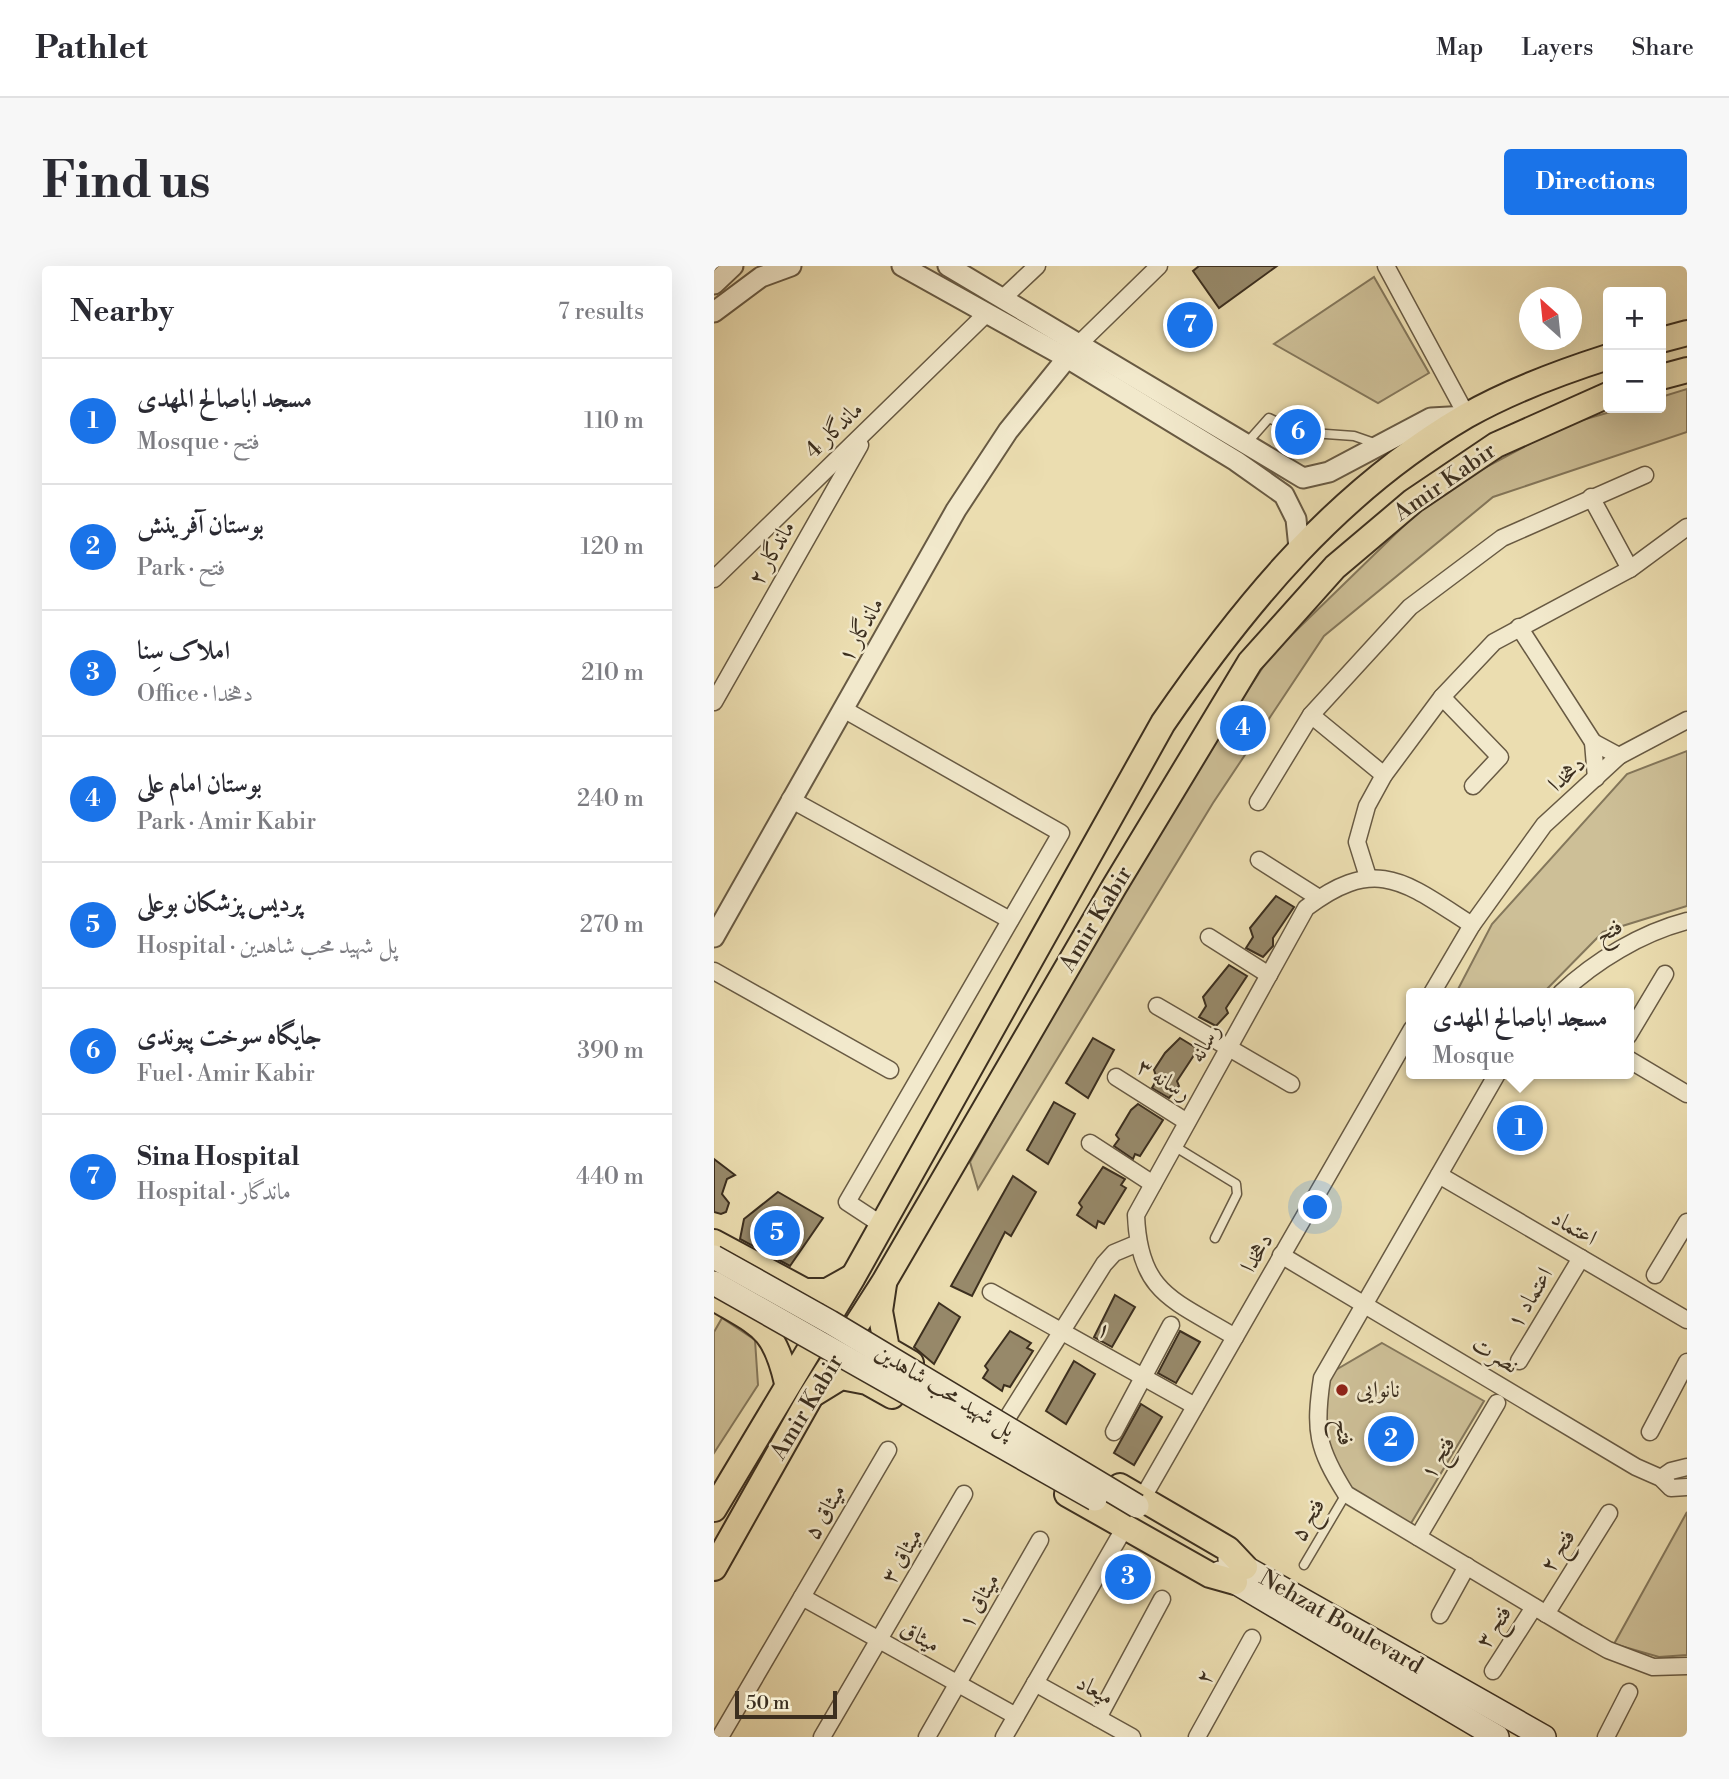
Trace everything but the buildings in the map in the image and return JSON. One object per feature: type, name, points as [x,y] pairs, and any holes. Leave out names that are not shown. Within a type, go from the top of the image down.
[{"type":"main road","points":[[1666,339],[1687,333]]},
{"type":"main road","name":"Amir Kabir","points":[[714,1509],[787,1383],[853,1277],[1163,723],[1220,640],[1299,548],[1388,471],[1467,416],[1567,370],[1603,359]]},
{"type":"main road","points":[[1666,376],[1687,370]]},
{"type":"main road","name":"Amir Kabir","points":[[714,1568],[811,1396],[884,1282],[1114,887],[1250,662],[1335,566],[1413,501],[1496,445],[1603,397]]},
{"type":"main road","points":[[1111,817],[1108,834],[1118,848],[1130,849],[1143,840]]},
{"type":"main road","points":[[1082,869],[1097,862],[1108,866],[1114,875],[1114,887]]},
{"type":"main road","points":[[714,1242],[805,1291],[827,1291],[853,1277]]},
{"type":"main road","name":"پل شهید محب شاهدین","points":[[714,1257],[830,1322],[1134,1513]]},
{"type":"main road","points":[[757,1324],[772,1321],[780,1315],[788,1294],[783,1280]]},
{"type":"main road","points":[[884,1282],[880,1311],[887,1349],[1006,1420],[1134,1513],[1210,1575],[1240,1574]]},
{"type":"main road","name":"پل شهید محب شاهدین","points":[[714,1283],[1134,1513]]},
{"type":"main road","points":[[714,1298],[757,1324],[776,1342],[787,1383]]},
{"type":"main road","points":[[867,1382],[868,1359],[887,1349]]},
{"type":"main road","points":[[811,1396],[841,1377],[867,1382],[1134,1513]]},
{"type":"main road","name":"Nehzat Boulevard","points":[[1240,1574],[1497,1737]]},
{"type":"main road","name":"Nehzat Boulevard","points":[[1240,1574],[1544,1737]]},
{"type":"street","points":[[714,283],[733,266]]},
{"type":"street","points":[[714,312],[761,277],[791,266]]},
{"type":"street","points":[[902,266],[987,313],[1073,351]]},
{"type":"street","points":[[948,266],[1003,298],[1073,351],[1179,414],[1247,443],[1303,478],[1329,472],[1377,444],[1431,418],[1467,416],[1386,266]]},
{"type":"street","points":[[1003,298],[1037,266]]},
{"type":"street","points":[[1073,351],[1159,266]]},
{"type":"street","name":"ماندگار 4","points":[[714,579],[987,313]]},
{"type":"street","name":"ماندگار ۱","points":[[714,937],[956,510],[1008,431],[1073,351]]},
{"type":"street","points":[[1179,414],[1236,461],[1284,495],[1296,519],[1299,548]]},
{"type":"street","name":"ماندگار ۲","points":[[714,702],[870,427]]},
{"type":"street","points":[[1258,802],[1311,715],[1410,607],[1502,538],[1644,475]]},
{"type":"street","points":[[1591,497],[1630,569]]},
{"type":"street","points":[[1368,877],[1357,842],[1367,806],[1384,775],[1442,697],[1494,642],[1630,569],[1687,527]]},
{"type":"street","points":[[1520,627],[1593,742],[1619,757]]},
{"type":"street","points":[[1442,697],[1500,757],[1473,786]]},
{"type":"street","points":[[845,710],[1061,833],[847,1202],[882,1225]]},
{"type":"street","points":[[1311,715],[1384,775]]},
{"type":"street","name":"دهخدا","points":[[1435,988],[1472,925],[1544,825],[1619,757],[1687,720]]},
{"type":"street","points":[[1593,742],[1596,778]]},
{"type":"street","points":[[790,799],[1010,920]]},
{"type":"street","points":[[1259,860],[1319,898]]},
{"type":"street","name":"رسانه","points":[[1235,1337],[1161,1291],[1147,1273],[1138,1243],[1136,1215],[1306,908],[1334,887],[1368,877],[1404,881],[1472,925]]},
{"type":"street","name":"فتح","points":[[1566,988],[1586,969],[1665,927],[1687,921]]},
{"type":"street","points":[[1209,937],[1269,975]]},
{"type":"street","points":[[714,971],[890,1070]]},
{"type":"street","points":[[1634,1027],[1665,974]]},
{"type":"street","points":[[1157,1006],[1291,1084]]},
{"type":"street","name":"دهخدا","points":[[1004,1737],[1406,1039]]},
{"type":"street","points":[[1634,1062],[1687,1094]]},
{"type":"street","name":"رسانه ۳","points":[[1116,1077],[1187,1122]]},
{"type":"street","name":"فتح","points":[[1494,1079],[1322,1378],[1316,1419],[1324,1459],[1346,1494],[1608,1650],[1653,1667],[1687,1665]]},
{"type":"street","points":[[1090,1143],[1153,1184]]},
{"type":"street","name":"اعتماد","points":[[1438,1175],[1687,1320]]},
{"type":"street","points":[[1655,1275],[1687,1222]]},
{"type":"street","points":[[1006,1420],[1104,1264],[1114,1253],[1138,1243]]},
{"type":"street","name":"نصرت","points":[[1282,1255],[1636,1467],[1661,1478],[1671,1488],[1687,1487]]},
{"type":"street","name":"اعتماد ۱","points":[[1519,1361],[1580,1258]]},
{"type":"street","name":"۱","points":[[992,1292],[1195,1406]]},
{"type":"street","points":[[1114,1432],[1171,1325]]},
{"type":"street","points":[[1650,1432],[1687,1362]]},
{"type":"street","name":"فتح ۱","points":[[1418,1537],[1497,1404]]},
{"type":"street","name":"میثاق ۵","points":[[720,1737],[888,1450]]},
{"type":"street","points":[[1661,1478],[1671,1471],[1687,1467]]},
{"type":"street","name":"میثاق ۳","points":[[823,1735],[964,1494]]},
{"type":"street","name":"فتح ۲","points":[[1540,1610],[1609,1513]]},
{"type":"street","name":"میثاق ۱","points":[[927,1737],[1040,1540]]},
{"type":"street","points":[[1440,1615],[1467,1566]]},
{"type":"street","name":"میثاق","points":[[802,1597],[1016,1716]]},
{"type":"street","points":[[1098,1718],[1162,1599]]},
{"type":"street","name":"فتح ۳","points":[[1493,1671],[1540,1610]]},
{"type":"street","name":"۲","points":[[1197,1737],[1252,1638]]},
{"type":"street","name":"میعاد","points":[[1035,1683],[1122,1734]]},
{"type":"street","points":[[1606,1737],[1629,1692]]},
{"type":"lane","points":[[1236,461],[1247,443],[1269,418],[1298,432],[1354,436],[1377,444]]},
{"type":"lane","points":[[1174,1146],[1236,1184],[1237,1194],[1215,1238]]},
{"type":"lane","name":"۵ فتح","points":[[1304,1565],[1346,1494]]},
{"type":"shaded area","points":[[1374,277],[1429,373],[1378,403],[1274,344]]},
{"type":"shaded area","points":[[1687,389],[1687,432],[1493,497],[1324,636],[1213,803],[978,1189],[970,1162],[1085,955],[1175,801],[1271,655],[1419,511],[1475,473],[1565,425],[1607,413],[1666,413],[1666,395]]},
{"type":"shaded area","points":[[1687,751],[1687,906],[1603,932],[1548,988],[1459,988],[1492,924],[1627,774]]},
{"type":"shaded area","points":[[722,1318],[755,1340],[758,1385],[714,1453],[714,1332]]},
{"type":"shaded area","points":[[1382,1343],[1484,1401],[1407,1530],[1346,1494],[1324,1459],[1322,1378]]},
{"type":"shaded area","points":[[1687,1512],[1687,1655],[1659,1657],[1614,1644]]},
{"type":"place","name":"Sina Hospital","points":[[1190,325]]},
{"type":"place","name":"جایگاه سوخت پیوندی","points":[[1298,432]]},
{"type":"place","name":"بوستان امام علی","points":[[1243,728]]},
{"type":"place","name":"مسجد اباصالح المهدی","points":[[1520,1128]]},
{"type":"place","name":"پردیس پزشکان بوعلی","points":[[777,1233]]},
{"type":"place","name":"نانوایی","points":[[1342,1390]]},
{"type":"place","name":"بوستان آفرینش","points":[[1391,1439]]},
{"type":"place","name":"املاک سِنا","points":[[1128,1577]]}]
